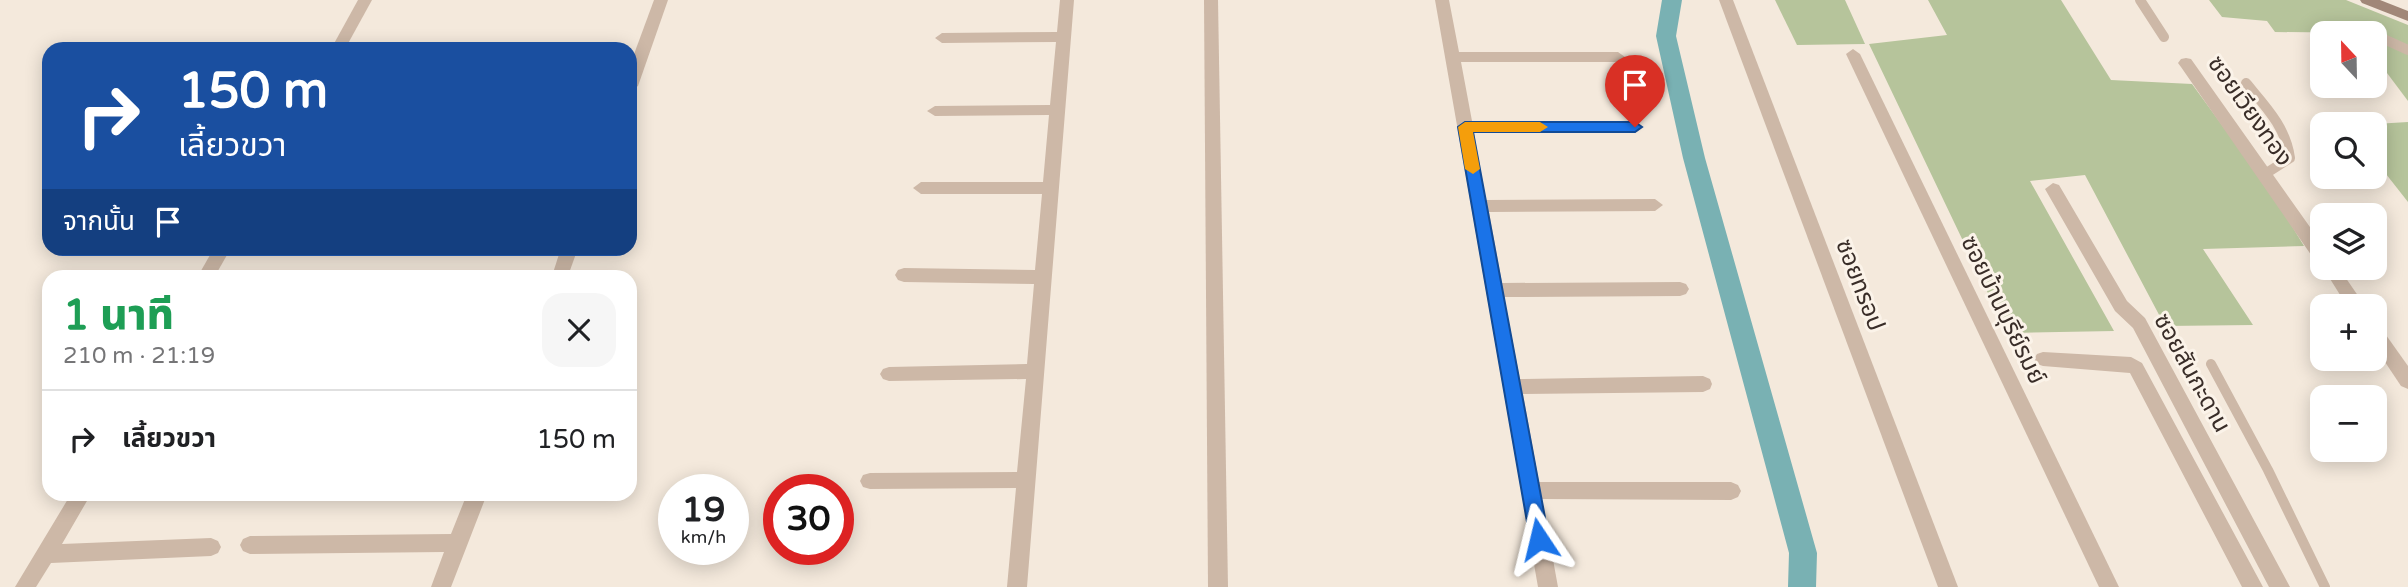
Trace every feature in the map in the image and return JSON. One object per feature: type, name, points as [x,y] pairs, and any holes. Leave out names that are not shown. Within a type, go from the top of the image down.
[{"type":"main road","points":[[2367,0],[2408,16]]},
{"type":"street","points":[[342,42],[365,0]]},
{"type":"street","points":[[637,55],[661,0]]},
{"type":"street","points":[[1017,587],[1067,0]]},
{"type":"street","points":[[1211,0],[1218,587]]},
{"type":"street","points":[[1442,0],[1548,587]]},
{"type":"street","name":"ซอยทรอป","points":[[1726,0],[1948,587]]},
{"type":"street","points":[[942,38],[1063,37]]},
{"type":"street","name":"ซอยบ้านบุรีย์รมย์","points":[[1853,54],[2109,587]]},
{"type":"street","points":[[1452,57],[1619,57]]},
{"type":"street","name":"ซอยเวียงทอง","points":[[2186,62],[2310,240]]},
{"type":"street","points":[[935,111],[1057,110]]},
{"type":"street","points":[[1465,127],[1635,127]]},
{"type":"street","points":[[921,188],[1050,188]]},
{"type":"street","name":"ซอยสันกะดาน","points":[[2053,189],[2121,306],[2139,323],[2280,587]]},
{"type":"street","points":[[1479,206],[1655,205]]},
{"type":"street","points":[[904,275],[1043,277]]},
{"type":"street","points":[[1494,290],[1680,289]]},
{"type":"street","points":[[2387,350],[2408,381]]},
{"type":"street","points":[[2043,359],[2131,364],[2136,368],[2253,587]]},
{"type":"street","points":[[889,374],[1035,372]]},
{"type":"street","points":[[1512,387],[1703,384]]},
{"type":"street","points":[[870,481],[1026,480]]},
{"type":"street","points":[[1531,490],[1731,491]]},
{"type":"street","points":[[25,587],[77,501]]},
{"type":"street","points":[[442,587],[474,501]]},
{"type":"street","points":[[250,545],[458,543]]},
{"type":"street","points":[[45,555],[211,547]]},
{"type":"lane","points":[[2140,0],[2164,37]]},
{"type":"lane","points":[[2387,41],[2408,50]]},
{"type":"lane","points":[[2246,83],[2280,127],[2290,146],[2290,158],[2265,174]]},
{"type":"lane","points":[[2211,364],[2268,470],[2325,587]]},
{"type":"green space","points":[[1775,0],[1845,0],[1865,44],[1797,45]]},
{"type":"green space","points":[[1928,0],[2061,0],[2111,80],[2192,84],[2273,195],[2304,246],[2203,249],[2253,325],[2165,326],[2085,175],[2030,181],[2114,331],[2007,333],[1869,44],[1947,35]]},
{"type":"green space","points":[[2209,0],[2346,0],[2408,25],[2408,101],[2387,73],[2387,21],[2310,21],[2310,32],[2275,32],[2267,21],[2222,17]]},
{"type":"green space","points":[[2408,122],[2408,202],[2387,175],[2387,123]]},
{"type":"waterway","points":[[1672,0],[1666,36],[1694,158],[1803,553],[1802,587]]},
{"type":"slow traffic","points":[[1473,169],[1465,127],[1540,127]]},
{"type":"route","points":[[1539,539],[1465,127],[1635,127]]}]
